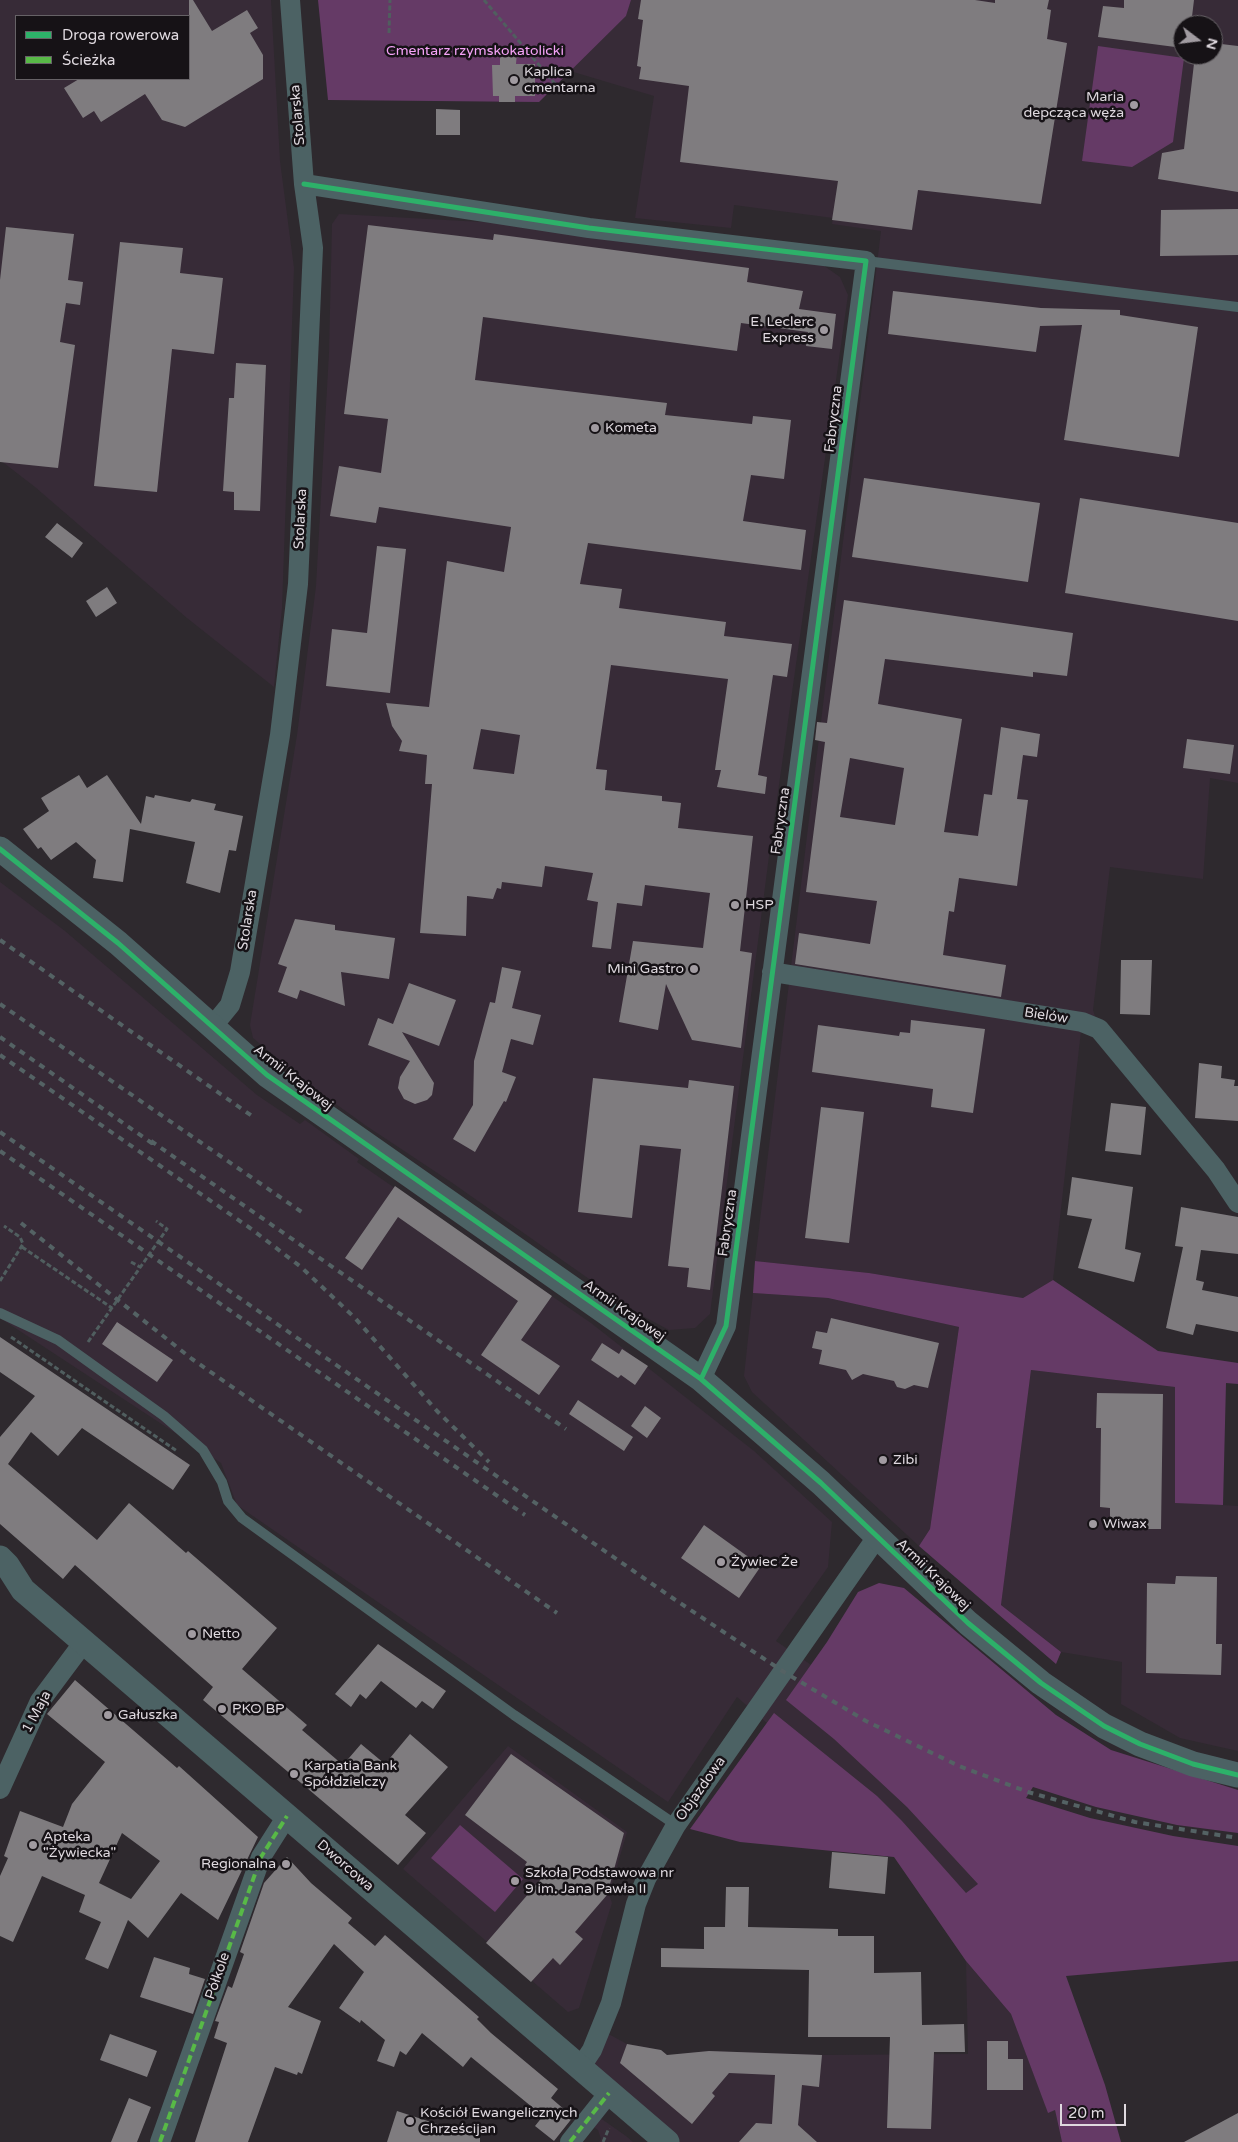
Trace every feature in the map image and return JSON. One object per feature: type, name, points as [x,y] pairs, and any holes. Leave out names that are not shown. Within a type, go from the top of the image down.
[{"type":"street","name":"Stolarska","points":[[212,1027],[230,1005],[240,972],[280,735],[298,584],[313,248],[304,184],[290,0]]},
{"type":"street","points":[[304,184],[589,228],[866,261]]},
{"type":"street","name":"Fabryczna","points":[[701,1379],[726,1326],[866,261]]},
{"type":"street","name":"Armii Krajowej","points":[[0,849],[125,948],[212,1027],[307,1105],[701,1379],[772,1439],[968,1623],[1041,1683],[1104,1726],[1162,1753],[1193,1764],[1238,1775]]},
{"type":"street","name":"Bielów","points":[[772,972],[1082,1022],[1099,1029],[1210,1163],[1238,1203]]},
{"type":"street","name":"Objazdowa","points":[[580,2068],[594,2045],[614,1992],[636,1904],[646,1879],[676,1825],[877,1537]]},
{"type":"street","name":"Dworcowa","points":[[0,1558],[7,1565],[23,1590],[667,2142]]},
{"type":"street","name":"Dworcowa","points":[[0,1580],[23,1590]]},
{"type":"street","name":"1 Maja","points":[[0,1789],[40,1700],[84,1642]]},
{"type":"street","name":"Półkole","points":[[160,2142],[261,1857],[272,1836],[287,1816]]},
{"type":"street","points":[[570,2142],[610,2093]]},
{"type":"lane","points":[[866,261],[1238,306]]},
{"type":"lane","points":[[0,1313],[58,1340],[164,1416],[203,1450],[222,1482],[228,1501],[242,1518],[514,1715],[676,1825]]},
{"type":"path","points":[[389,33],[390,0]]},
{"type":"path","points":[[484,0],[556,85]]},
{"type":"path","points":[[79,1355],[167,1229],[156,1222]]},
{"type":"path","points":[[0,1280],[22,1247],[23,1240],[4,1226]]},
{"type":"path","points":[[22,1247],[112,1308]]},
{"type":"path","points":[[131,1262],[140,1267]]},
{"type":"path","points":[[8,1336],[192,1461],[203,1450]]},
{"type":"path","points":[[603,2142],[612,2123]]},
{"type":"shaded area","points":[[0,0],[271,0],[280,161],[294,268],[282,608],[274,687],[187,618],[35,487],[0,460]]},
{"type":"shaded area","points":[[631,0],[1238,0],[1238,783],[1210,778],[1203,879],[1110,867],[1093,1010],[1099,1029],[1082,1022],[1053,1280],[1023,1298],[869,1273],[755,1261],[881,231],[832,224],[833,218],[734,205],[731,228],[635,218],[654,96],[570,71],[626,16]]},
{"type":"shaded area","points":[[339,214],[589,228],[820,263],[840,277],[848,295],[769,856],[710,1314],[695,1328],[669,1330],[639,1314],[451,1182],[365,1125],[308,1084],[253,1038],[250,1025],[297,735],[316,586],[329,352],[332,224]]},
{"type":"shaded area","points":[[0,882],[65,931],[257,1095],[300,1124],[305,1120],[359,1159],[357,1162],[591,1323],[754,1451],[832,1522],[828,1567],[776,1641],[826,1675],[1038,1766],[981,1890],[952,1915],[768,1724],[737,1697],[668,1802],[237,1505],[221,1463],[0,1318]]},
{"type":"shaded area","name":"Zibi","points":[[753,1293],[828,1298],[959,1327],[930,1529],[919,1546],[752,1392],[744,1376]]},
{"type":"shaded area","name":"Wiwax","points":[[1031,1370],[1175,1387],[1175,1502],[1238,1506],[1238,1751],[1180,1738],[1121,1704],[1122,1662],[1061,1652],[1001,1605]]},
{"type":"shaded area","name":"Szkoła Podstawowa nr 9 im. Jana Pawła II","points":[[508,1746],[627,1832],[609,1894],[612,1903],[579,2008],[568,2012],[403,1869]]},
{"type":"shaded area","points":[[966,1961],[1011,2014],[1048,2112],[1055,2110],[1062,2142],[667,2142],[580,2068],[603,2031],[627,2044],[661,2050],[678,2064],[680,2054],[709,2051],[823,2055],[968,2054]]},
{"type":"shaded area","points":[[596,2115],[633,2142],[599,2142],[601,2139],[598,2130],[589,2124]]},
{"type":"green space","name":"Cmentarz rzymskokatolicki","points":[[318,0],[631,0],[626,16],[539,102],[328,100]]},
{"type":"green space","points":[[1098,46],[1173,56],[1173,65],[1183,65],[1173,142],[1132,167],[1082,161]]},
{"type":"green space","points":[[755,1261],[869,1273],[1023,1298],[1053,1280],[1158,1351],[1238,1363],[1238,1384],[1226,1383],[1223,1505],[1175,1503],[1175,1387],[1031,1370],[1001,1605],[1061,1652],[1056,1664],[919,1546],[930,1529],[959,1327],[828,1298],[753,1293]]},
{"type":"green space","points":[[879,1583],[904,1588],[1056,1715],[1111,1750],[1238,1790],[1238,1833],[1177,1825],[1096,1807],[1033,1787],[1026,1798],[1090,1818],[1173,1836],[1238,1846],[1238,1961],[1066,1976],[1105,2085],[1121,2142],[1062,2142],[1055,2110],[1048,2113],[1011,2014],[966,1961],[894,1857],[740,1842],[690,1829],[774,1713],[877,1796],[902,1821],[966,1893],[978,1884],[907,1807],[834,1739],[786,1700],[827,1642],[858,1592]]},
{"type":"green space","points":[[460,1825],[523,1879],[495,1912],[431,1858]]},
{"type":"building","points":[[189,0],[193,0],[212,31],[247,10],[258,28],[250,33],[263,55],[263,79],[185,127],[162,120],[145,94],[101,122],[94,111],[83,118],[64,88],[77,80],[190,80]]},
{"type":"building","points":[[641,0],[975,0],[995,3],[995,0],[1049,0],[1047,9],[1051,10],[1047,39],[1067,43],[1041,204],[918,190],[912,230],[832,220],[838,181],[680,162],[689,86],[639,79],[641,67],[637,66],[643,20],[638,19]]},
{"type":"building","points":[[1124,0],[1194,0],[1192,15],[1173,15],[1173,47],[1098,37],[1103,6],[1124,8]]},
{"type":"building","points":[[1223,44],[1238,46],[1238,192],[1158,179],[1162,153],[1184,149],[1194,65],[1223,65]]},
{"type":"building","name":"Kaplica cmentarna","points":[[500,52],[517,52],[516,64],[535,64],[535,96],[515,96],[515,102],[499,102],[499,96],[493,96],[492,65],[500,65]]},
{"type":"building","points":[[436,109],[460,110],[460,135],[436,135]]},
{"type":"building","points":[[1238,209],[1238,255],[1160,256],[1161,210]]},
{"type":"building","points":[[368,225],[493,240],[494,234],[749,268],[747,282],[803,291],[799,309],[836,314],[832,349],[806,346],[808,332],[741,323],[737,351],[483,317],[475,380],[667,403],[665,415],[752,424],[753,416],[791,420],[784,479],[751,475],[743,521],[806,530],[801,570],[588,543],[580,584],[622,589],[619,608],[726,622],[724,636],[792,644],[787,677],[773,675],[758,775],[767,777],[765,794],[717,787],[721,770],[715,770],[728,679],[611,665],[596,769],[607,770],[605,790],[662,796],[662,801],[681,803],[678,828],[753,836],[740,951],[752,953],[741,1048],[692,1040],[666,984],[658,1030],[619,1022],[633,941],[703,948],[710,893],[645,885],[642,906],[617,903],[611,949],[592,947],[598,902],[587,900],[593,873],[545,866],[542,887],[502,882],[501,889],[497,888],[493,899],[467,896],[466,936],[420,933],[432,784],[425,784],[427,755],[399,751],[402,741],[392,726],[386,703],[429,707],[447,561],[504,572],[511,527],[379,507],[376,523],[330,516],[339,466],[381,473],[388,419],[344,414]],"holes":[[[481,729],[520,735],[514,774],[473,769]]]},
{"type":"building","points":[[6,227],[74,234],[68,280],[83,282],[80,305],[66,303],[60,342],[75,345],[58,468],[0,462],[0,280]]},
{"type":"building","points":[[120,242],[183,248],[180,273],[223,278],[214,354],[172,349],[157,492],[94,486]]},
{"type":"building","points":[[893,291],[1041,308],[1120,310],[1120,315],[1198,327],[1179,457],[1064,440],[1082,325],[1040,326],[1036,352],[888,334]]},
{"type":"building","points":[[236,363],[266,365],[260,511],[234,510],[234,492],[223,491],[229,398],[234,398]]},
{"type":"building","points":[[864,478],[1040,503],[1028,582],[852,557]]},
{"type":"building","points":[[1080,498],[1238,523],[1238,621],[1065,593]]},
{"type":"building","points":[[57,523],[83,543],[72,558],[45,537]]},
{"type":"building","points":[[377,546],[406,549],[390,693],[326,686],[332,629],[367,633]]},
{"type":"building","points":[[107,587],[117,603],[96,617],[86,601]]},
{"type":"building","points":[[844,600],[1073,633],[1067,676],[1033,672],[1033,677],[885,659],[878,704],[962,719],[944,832],[978,836],[984,794],[992,795],[1001,727],[1040,734],[1037,757],[1023,755],[1017,799],[1028,800],[1017,886],[959,878],[954,912],[949,911],[943,955],[1006,965],[1001,997],[795,964],[799,933],[870,944],[877,901],[806,892],[825,742],[815,740],[817,722],[827,723]],"holes":[[[850,758],[904,768],[895,825],[840,817]]]},
{"type":"building","points":[[1187,739],[1234,745],[1230,774],[1183,768]]},
{"type":"building","points":[[79,775],[87,788],[107,775],[141,824],[146,796],[154,798],[155,795],[190,802],[192,799],[216,804],[214,810],[243,816],[236,851],[229,850],[220,893],[186,883],[195,842],[130,829],[123,882],[93,878],[96,860],[76,842],[51,860],[41,847],[38,849],[23,829],[49,811],[41,798]]},
{"type":"building","points":[[295,919],[335,925],[335,930],[395,938],[389,979],[341,972],[345,1006],[300,990],[297,999],[278,992],[287,967],[278,964]]},
{"type":"building","points":[[1121,960],[1152,960],[1150,1015],[1120,1014]]},
{"type":"building","points":[[502,967],[521,971],[512,1008],[541,1015],[533,1045],[511,1039],[502,1072],[516,1077],[506,1102],[504,1101],[475,1152],[453,1139],[473,1105],[474,1061],[490,1002],[495,1003]]},
{"type":"building","points":[[409,983],[456,1000],[439,1046],[402,1032],[434,1083],[432,1095],[427,1100],[415,1104],[404,1099],[398,1088],[400,1077],[410,1061],[368,1045],[378,1018],[393,1024]]},
{"type":"building","points":[[911,1020],[985,1029],[973,1113],[931,1107],[933,1089],[812,1072],[818,1025],[899,1036],[900,1032],[910,1033]]},
{"type":"building","points":[[1199,1063],[1222,1066],[1221,1078],[1235,1080],[1234,1086],[1238,1086],[1238,1121],[1195,1118]]},
{"type":"building","points":[[593,1078],[688,1088],[689,1080],[734,1086],[710,1290],[687,1287],[689,1268],[668,1266],[681,1149],[640,1145],[632,1218],[578,1212]]},
{"type":"building","points":[[1111,1103],[1146,1107],[1141,1155],[1105,1151]]},
{"type":"building","points":[[821,1107],[864,1112],[849,1243],[805,1238]]},
{"type":"building","points":[[1072,1177],[1133,1187],[1125,1249],[1141,1253],[1134,1282],[1078,1268],[1092,1219],[1067,1215]]},
{"type":"building","points":[[395,1186],[552,1296],[521,1340],[560,1366],[539,1395],[481,1355],[518,1301],[398,1217],[362,1270],[345,1258]]},
{"type":"building","points":[[1181,1207],[1238,1217],[1238,1254],[1201,1250],[1196,1280],[1204,1282],[1202,1290],[1238,1297],[1238,1332],[1196,1324],[1193,1335],[1166,1328],[1183,1247],[1175,1246]]},
{"type":"building","points":[[831,1318],[939,1343],[928,1388],[914,1385],[905,1389],[897,1387],[894,1381],[863,1374],[852,1380],[846,1370],[819,1364],[822,1350],[812,1348],[816,1331],[827,1333]]},
{"type":"building","points":[[117,1322],[173,1360],[157,1382],[102,1344]]},
{"type":"building","points":[[0,1337],[190,1465],[173,1490],[82,1428],[58,1456],[31,1432],[8,1464],[97,1540],[129,1503],[277,1628],[242,1669],[307,1725],[302,1730],[343,1765],[361,1744],[385,1764],[410,1734],[448,1767],[405,1815],[426,1833],[398,1865],[203,1700],[213,1687],[75,1565],[63,1579],[0,1524],[0,1437],[35,1396],[0,1372]]},
{"type":"building","points":[[602,1343],[619,1354],[622,1349],[648,1366],[635,1385],[621,1375],[618,1378],[591,1360]]},
{"type":"building","points":[[1097,1393],[1163,1394],[1161,1529],[1110,1529],[1110,1508],[1100,1507],[1101,1428],[1096,1428]]},
{"type":"building","points":[[578,1400],[633,1437],[624,1451],[569,1414]]},
{"type":"building","points":[[645,1406],[661,1418],[647,1438],[631,1426]]},
{"type":"building","name":"Żywiec Że","points":[[704,1525],[761,1566],[739,1598],[681,1558]]},
{"type":"building","points":[[1176,1576],[1217,1577],[1216,1644],[1222,1644],[1221,1675],[1146,1673],[1147,1583],[1175,1584]]},
{"type":"building","points":[[378,1644],[446,1691],[433,1709],[422,1701],[416,1708],[381,1681],[366,1699],[360,1694],[351,1707],[335,1694]]},
{"type":"building","points":[[75,1680],[177,1768],[179,1766],[258,1837],[218,1920],[181,1893],[148,1938],[128,1920],[108,1969],[85,1959],[101,1922],[79,1912],[85,1895],[42,1876],[13,1942],[0,1936],[0,1876],[8,1858],[4,1856],[20,1811],[63,1827],[72,1804],[105,1762],[47,1714]],"holes":[[[122,1833],[160,1861],[131,1899],[99,1883]]]},
{"type":"building","points":[[511,1754],[624,1833],[607,1895],[575,1932],[583,1939],[560,1965],[553,1958],[531,1982],[486,1943],[542,1878],[525,1865],[527,1862],[465,1815]]},
{"type":"building","points":[[832,1852],[888,1857],[885,1894],[829,1888]]},
{"type":"building","points":[[287,1857],[311,1883],[352,1918],[348,1923],[375,1946],[385,1935],[479,2017],[477,2019],[491,2033],[558,2089],[551,2098],[573,2117],[554,2141],[535,2126],[543,2116],[471,2057],[463,2067],[422,2033],[406,2055],[400,2051],[394,2067],[377,2061],[385,2040],[361,2020],[360,2023],[339,2008],[364,1972],[334,1944],[288,2007],[321,2021],[302,2074],[298,2072],[297,2075],[275,2067],[248,2142],[195,2142],[227,2043],[214,2038],[219,2022],[215,2021],[228,1986],[232,1988],[244,1954],[240,1952],[264,1883]]},
{"type":"building","points":[[726,1887],[749,1887],[748,1927],[838,1929],[838,1936],[874,1936],[874,1973],[921,1972],[922,2025],[964,2024],[965,2052],[934,2052],[931,2129],[887,2128],[890,2037],[808,2037],[809,1970],[661,1967],[661,1948],[704,1949],[704,1927],[725,1927]]},
{"type":"building","points":[[154,1957],[190,1968],[189,1974],[205,1979],[193,2014],[140,1997]]},
{"type":"building","points":[[110,2034],[157,2051],[147,2077],[100,2060]]},
{"type":"building","points":[[987,2041],[1008,2041],[1008,2059],[1023,2059],[1023,2090],[987,2090]]},
{"type":"building","points":[[627,2044],[661,2050],[667,2055],[709,2051],[822,2055],[819,2087],[802,2085],[798,2125],[817,2142],[739,2142],[756,2123],[772,2124],[775,2075],[729,2073],[712,2093],[715,2096],[692,2124],[620,2063]]},
{"type":"building","points":[[129,2098],[151,2107],[137,2142],[111,2142]]},
{"type":"building","name":"Kościół Ewangelicznych Chrześcijan","points":[[397,2111],[480,2138],[480,2142],[387,2142]]},
{"type":"building","points":[[1238,2113],[1238,2142],[1184,2142]]},
{"type":"railway","points":[[0,940],[252,1116]]},
{"type":"railway","points":[[0,1004],[306,1215]]},
{"type":"railway","points":[[0,1037],[156,1146]]},
{"type":"railway","points":[[0,1055],[250,1228],[301,1267],[355,1318],[437,1411],[489,1462]]},
{"type":"railway","points":[[0,1132],[674,1599],[784,1672],[866,1721],[959,1766],[1028,1792],[1135,1822],[1238,1838]]},
{"type":"railway","points":[[151,1141],[566,1429]]},
{"type":"railway","points":[[0,1151],[525,1515]]},
{"type":"railway","points":[[21,1223],[192,1359],[557,1613]]},
{"type":"marked path","points":[[160,2142],[261,1857],[287,1816]]},
{"type":"marked path","points":[[570,2142],[609,2093]]},
{"type":"cycle path","points":[[304,184],[589,228],[866,261],[726,1326],[701,1379]]},
{"type":"cycle path","points":[[0,849],[118,943],[267,1075],[701,1379],[821,1483],[968,1623],[1041,1683],[1104,1726],[1140,1744],[1193,1764],[1238,1775]]},
{"type":"place","name":"Kaplica cmentarna","points":[[514,80]]},
{"type":"place","name":"Maria depcząca węża","points":[[1134,105]]},
{"type":"place","name":"E. Leclerc Express","points":[[824,330]]},
{"type":"place","name":"Kometa","points":[[595,428]]},
{"type":"place","name":"HSP","points":[[735,905]]},
{"type":"place","name":"Mini Gastro","points":[[694,969]]},
{"type":"place","name":"Zibi","points":[[883,1460]]},
{"type":"place","name":"Wiwax","points":[[1093,1524]]},
{"type":"place","name":"Żywiec Że","points":[[721,1562]]},
{"type":"place","name":"Netto","points":[[192,1634]]},
{"type":"place","name":"PKO BP","points":[[222,1709]]},
{"type":"place","name":"Gałuszka","points":[[108,1715]]},
{"type":"place","name":"Karpatia Bank Spółdzielczy","points":[[294,1774]]},
{"type":"place","name":"Apteka \"Żywiecka\"","points":[[33,1845]]},
{"type":"place","name":"Regionalna","points":[[286,1864]]},
{"type":"place","name":"Szkoła Podstawowa nr 9 im. Jana Pawła II","points":[[515,1881]]},
{"type":"place","name":"Kościół Ewangelicznych Chrześcijan","points":[[410,2121]]}]
